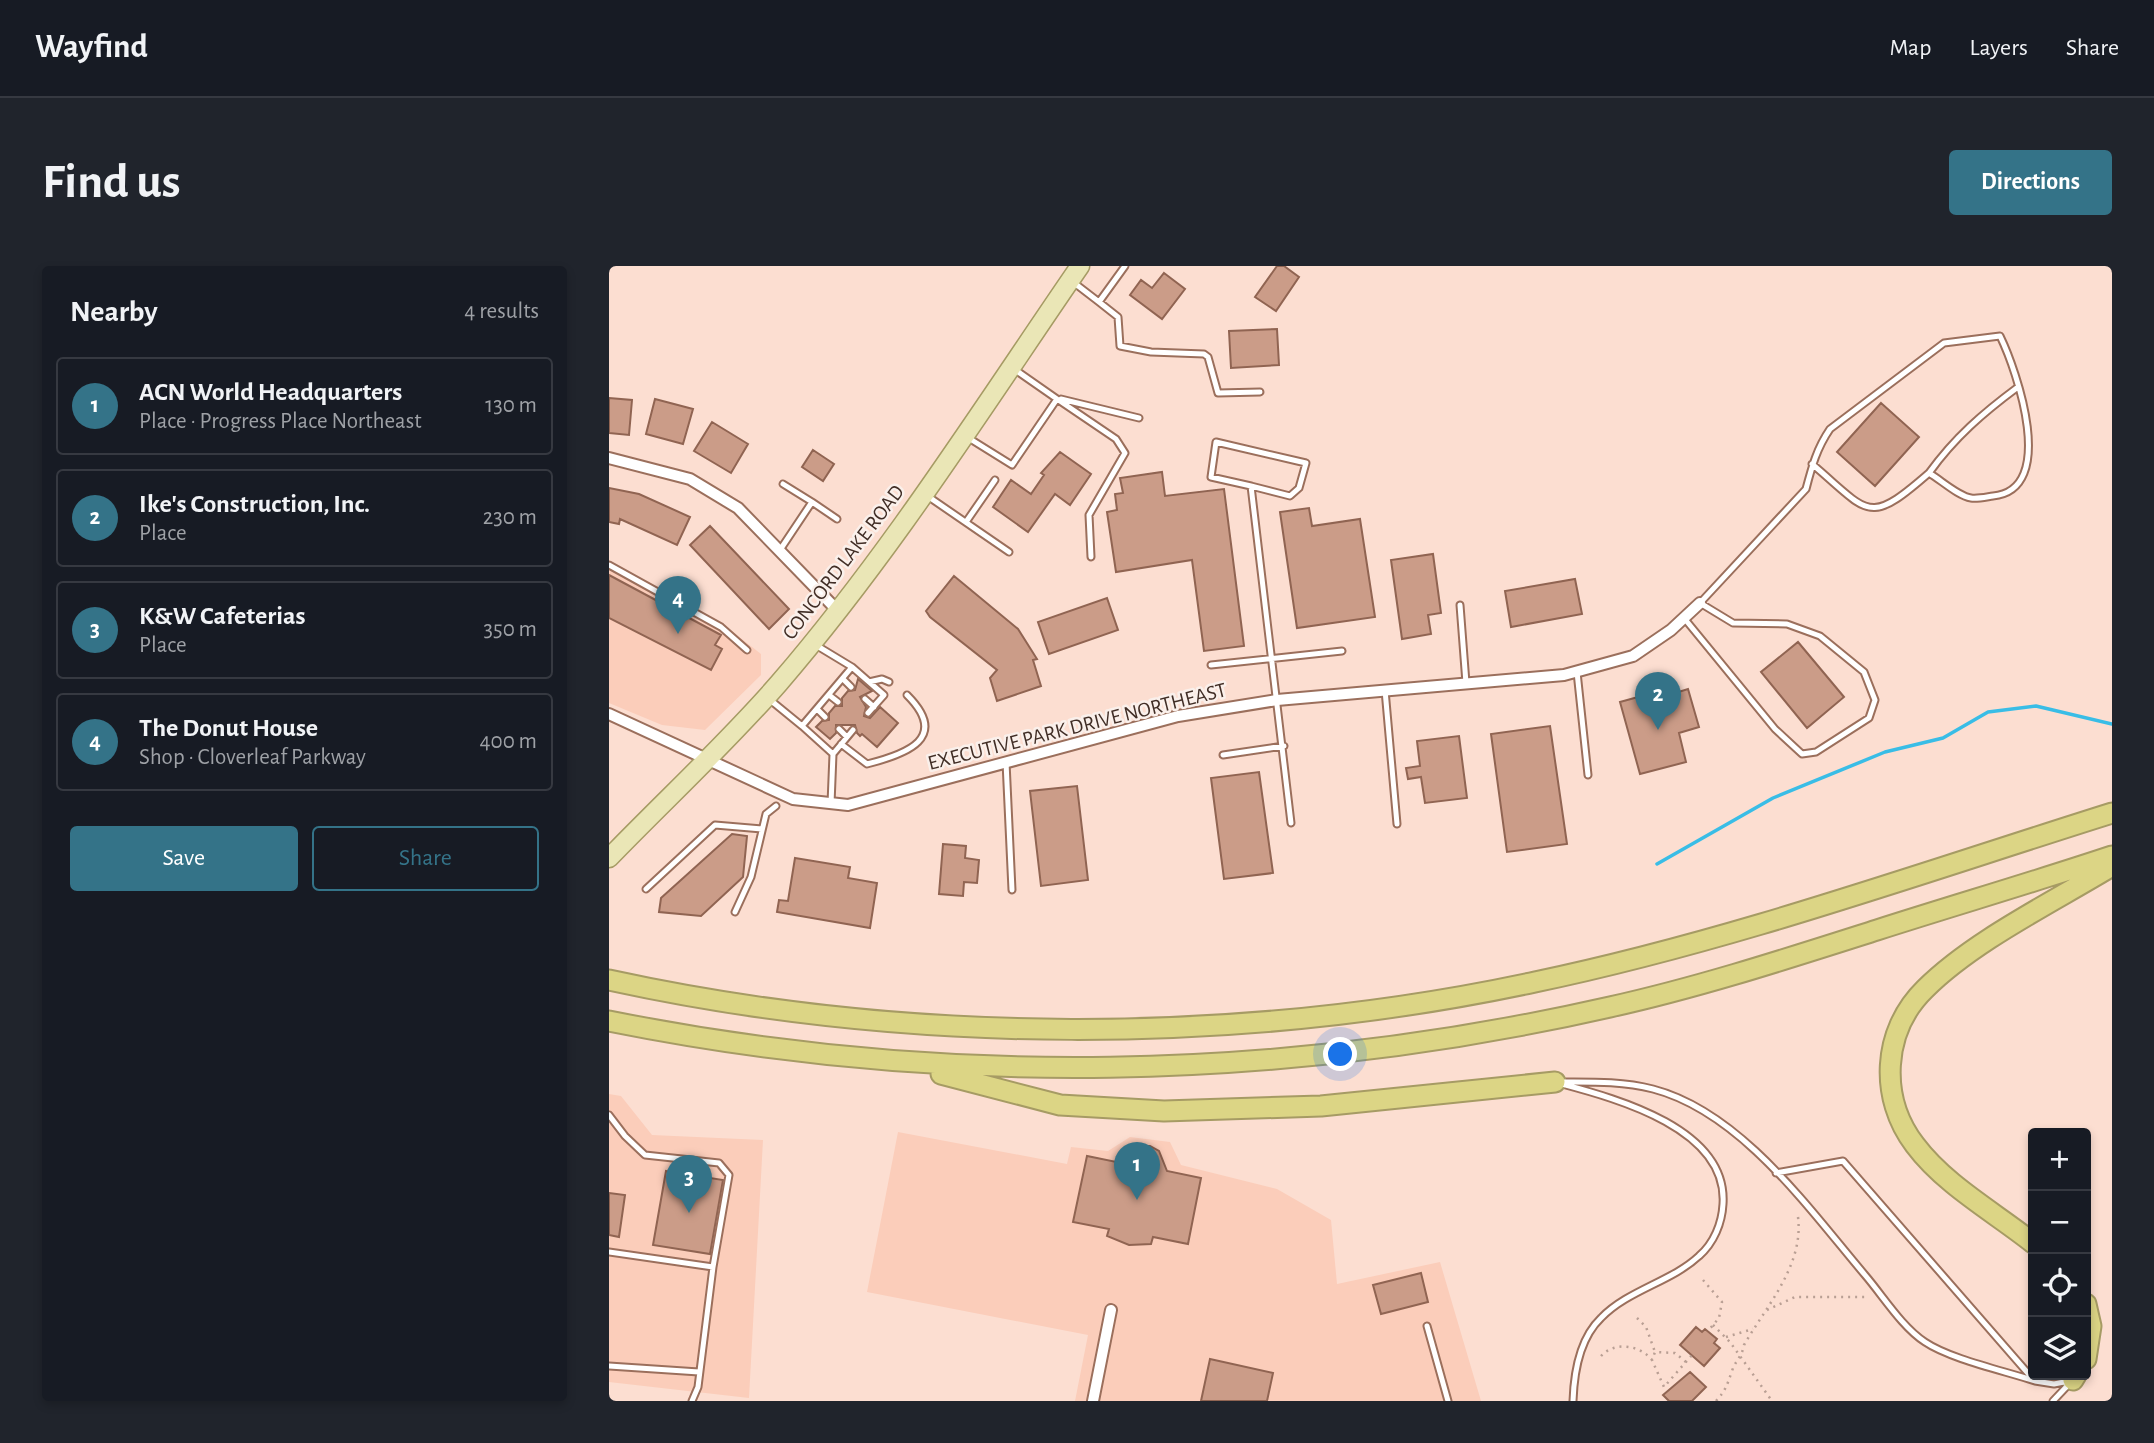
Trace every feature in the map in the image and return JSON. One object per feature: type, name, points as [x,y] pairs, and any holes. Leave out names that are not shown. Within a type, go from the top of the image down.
[{"type":"highway","points":[[2031,838],[2112,798]]},
{"type":"highway","points":[[609,980],[811,1013],[945,1025],[1150,1027],[1272,1020],[1468,995],[1617,964],[1760,924],[2112,813]]},
{"type":"highway","points":[[609,1021],[697,1039],[903,1064],[1064,1070],[1189,1067],[1293,1060],[1482,1034],[1684,988],[2112,856]]},
{"type":"highway","points":[[2028,1239],[1931,1164],[1915,1146],[1900,1124],[1892,1100],[1889,1074],[1892,1052],[1898,1029],[1924,990],[1959,961],[2112,866]]},
{"type":"highway","points":[[903,1064],[1060,1105],[1164,1111],[1321,1106],[1555,1082]]},
{"type":"main road","name":"CONCORD LAKE ROAD","points":[[609,858],[766,697],[837,610],[924,493],[1075,273]]},
{"type":"street","points":[[609,458],[690,479],[738,508],[837,610]]},
{"type":"street","name":"EXECUTIVE PARK DRIVE NORTHEAST","points":[[609,714],[793,799],[831,805],[866,802],[1178,716],[1277,700],[1577,672],[1633,656],[1700,603]]},
{"type":"street","points":[[1093,1401],[1111,1310]]},
{"type":"lane","points":[[1099,302],[1125,266]]},
{"type":"lane","points":[[1075,273],[1099,302],[1118,317],[1120,346],[1151,352],[1204,354],[1208,357],[1218,393],[1260,392]]},
{"type":"lane","points":[[1684,618],[1767,719],[1802,754],[1816,752],[1869,718],[1874,711],[1875,700],[1864,672],[1820,636],[1787,624],[1733,623],[1700,603],[1806,489],[1818,447],[1830,429],[1944,343],[2000,337],[2015,366],[2030,454],[2026,474],[2004,495],[1970,498],[1929,473]]},
{"type":"lane","points":[[1011,367],[1116,439],[1125,453],[1089,514],[1091,557]]},
{"type":"lane","points":[[1812,464],[1862,506],[1876,509],[1891,505],[1929,473],[1954,439],[1980,415],[2018,387]]},
{"type":"lane","points":[[1058,398],[1139,418]]},
{"type":"lane","points":[[964,435],[1012,465],[1058,398]]},
{"type":"lane","points":[[1216,442],[1306,463],[1299,488],[1290,496],[1251,486],[1211,477],[1216,442]]},
{"type":"lane","points":[[966,522],[995,481]]},
{"type":"lane","points":[[783,484],[837,519]]},
{"type":"lane","points":[[1251,486],[1284,746],[1291,823]]},
{"type":"lane","points":[[924,493],[1009,552]]},
{"type":"lane","points":[[780,550],[812,502]]},
{"type":"lane","points":[[609,565],[721,627],[747,650]]},
{"type":"lane","points":[[1460,606],[1466,683]]},
{"type":"lane","points":[[811,642],[852,667],[884,695],[868,713]]},
{"type":"lane","points":[[1211,665],[1342,651]]},
{"type":"lane","points":[[802,726],[852,667]]},
{"type":"lane","points":[[1577,672],[1588,775]]},
{"type":"lane","points":[[843,678],[851,687]]},
{"type":"lane","points":[[869,682],[882,679],[889,682]]},
{"type":"lane","points":[[1385,690],[1397,824]]},
{"type":"lane","points":[[829,695],[838,702]]},
{"type":"lane","points":[[841,744],[867,764],[907,751],[922,738],[925,719],[919,707],[907,695]]},
{"type":"lane","points":[[766,697],[833,754]]},
{"type":"lane","points":[[865,699],[873,707]]},
{"type":"lane","points":[[817,709],[825,717]]},
{"type":"lane","points":[[839,729],[847,737]]},
{"type":"lane","points":[[831,805],[833,754],[853,730]]},
{"type":"lane","points":[[1223,755],[1284,746]]},
{"type":"lane","points":[[1006,762],[1012,890]]},
{"type":"lane","points":[[735,912],[751,877],[766,814],[776,806]]},
{"type":"lane","points":[[646,890],[715,825],[762,829]]},
{"type":"lane","points":[[1555,1082],[1608,1082],[1653,1089],[1686,1100],[1717,1118],[1749,1144],[1925,1342],[2035,1381],[2054,1384],[2066,1380]]},
{"type":"lane","points":[[1555,1082],[1626,1102],[1697,1142],[1718,1169],[1724,1190],[1720,1224],[1701,1254],[1618,1304],[1589,1333],[1574,1375],[1573,1401]]},
{"type":"lane","points":[[609,1115],[625,1136],[645,1155],[719,1163],[729,1175],[699,1372],[692,1401]]},
{"type":"lane","points":[[1775,1173],[1843,1161],[2035,1381]]},
{"type":"lane","points":[[609,1252],[713,1267]]},
{"type":"lane","points":[[1427,1326],[1448,1401]]},
{"type":"lane","points":[[609,1366],[699,1372]]},
{"type":"lane","points":[[2053,1401],[2072,1380]]},
{"type":"path","points":[[1716,1401],[1730,1386],[1732,1368],[1742,1358],[1744,1345],[1796,1258],[1800,1236],[1798,1217]]},
{"type":"path","points":[[1703,1280],[1721,1302],[1719,1318],[1707,1331]]},
{"type":"path","points":[[1764,1312],[1795,1297],[1865,1297]]},
{"type":"path","points":[[1637,1318],[1646,1326],[1655,1352],[1652,1360]]},
{"type":"path","points":[[1713,1325],[1742,1358],[1772,1401]]},
{"type":"path","points":[[1725,1337],[1753,1329]]},
{"type":"path","points":[[1601,1356],[1611,1349],[1632,1347],[1646,1352],[1666,1389],[1692,1355]]},
{"type":"path","points":[[1655,1352],[1675,1353],[1686,1362]]},
{"type":"shaded area","points":[[609,564],[724,625],[761,654],[761,675],[705,730],[662,725],[609,703]]},
{"type":"shaded area","points":[[609,1094],[621,1096],[652,1135],[763,1140],[749,1398],[609,1382]]},
{"type":"shaded area","points":[[898,1132],[1067,1164],[1071,1147],[1108,1151],[1130,1137],[1170,1142],[1181,1165],[1277,1189],[1331,1220],[1337,1284],[1440,1262],[1481,1401],[1075,1401],[1088,1335],[867,1292]]},
{"type":"building","points":[[1277,266],[1284,266],[1299,277],[1276,311],[1255,297]]},
{"type":"building","points":[[1164,273],[1185,289],[1162,319],[1130,295],[1141,280],[1152,288]]},
{"type":"building","points":[[1277,329],[1279,365],[1231,368],[1229,331]]},
{"type":"building","points":[[609,398],[632,400],[629,435],[609,433]]},
{"type":"building","points":[[655,399],[693,409],[683,444],[646,434]]},
{"type":"building","points":[[1881,403],[1919,437],[1875,486],[1837,452]]},
{"type":"building","points":[[712,422],[748,444],[731,473],[694,451]]},
{"type":"building","points":[[813,450],[834,464],[823,481],[802,467]]},
{"type":"building","points":[[1060,452],[1091,474],[1070,505],[1055,494],[1028,532],[993,507],[1011,480],[1031,494],[1044,475],[1041,473]]},
{"type":"building","points":[[1162,472],[1165,496],[1224,489],[1244,646],[1204,651],[1192,560],[1116,572],[1107,512],[1117,510],[1115,494],[1123,493],[1120,478]]},
{"type":"building","points":[[609,488],[639,494],[690,517],[677,545],[620,519],[619,524],[609,522]]},
{"type":"building","points":[[1309,508],[1312,526],[1360,519],[1375,617],[1297,628],[1280,512]]},
{"type":"building","points":[[710,526],[789,609],[769,629],[690,545]]},
{"type":"building","points":[[1433,554],[1441,613],[1428,615],[1431,634],[1402,639],[1391,560]]},
{"type":"building","points":[[609,575],[721,635],[715,645],[722,649],[711,670],[609,618]]},
{"type":"building","points":[[954,576],[1018,629],[1037,659],[1033,660],[1041,686],[997,701],[990,678],[997,670],[930,617],[926,611]]},
{"type":"building","points":[[1575,579],[1582,614],[1511,627],[1505,591]]},
{"type":"building","points":[[1107,598],[1118,630],[1049,654],[1038,622]]},
{"type":"building","points":[[1798,642],[1844,697],[1807,728],[1761,672]]},
{"type":"building","points":[[858,679],[872,691],[860,697],[866,707],[864,716],[870,718],[880,707],[898,723],[877,747],[857,733],[855,725],[836,725],[836,733],[830,739],[816,727],[822,721],[829,720],[829,713],[835,706],[842,706],[842,698],[848,691],[855,690]]},
{"type":"building","points":[[1667,689],[1669,695],[1688,689],[1699,727],[1679,733],[1686,762],[1640,774],[1620,702]]},
{"type":"building","points":[[1550,726],[1567,844],[1507,852],[1491,734]]},
{"type":"building","points":[[1459,736],[1467,798],[1425,803],[1421,777],[1408,779],[1406,768],[1420,766],[1417,741]]},
{"type":"building","points":[[1259,772],[1273,873],[1224,879],[1211,778]]},
{"type":"building","points":[[1077,786],[1088,880],[1041,886],[1030,791]]},
{"type":"building","points":[[732,834],[747,836],[743,877],[701,916],[659,912],[661,898]]},
{"type":"building","points":[[943,844],[966,846],[965,858],[979,860],[977,883],[964,882],[963,896],[939,894]]},
{"type":"building","points":[[795,858],[850,867],[848,878],[877,883],[870,928],[777,912],[779,900],[788,901]]},
{"type":"building","points":[[1139,1146],[1150,1146],[1159,1151],[1167,1171],[1201,1178],[1188,1244],[1153,1237],[1151,1244],[1129,1245],[1107,1236],[1109,1229],[1073,1222],[1087,1156],[1121,1163],[1128,1152]]},
{"type":"building","points":[[666,1171],[723,1180],[710,1254],[653,1245]]},
{"type":"building","points":[[609,1193],[625,1195],[619,1237],[609,1235]]},
{"type":"building","points":[[1421,1273],[1428,1302],[1381,1314],[1373,1285]]},
{"type":"building","points":[[1696,1327],[1702,1332],[1705,1329],[1717,1339],[1714,1343],[1720,1348],[1704,1366],[1680,1345]]},
{"type":"building","points":[[1210,1359],[1273,1373],[1267,1401],[1201,1401]]},
{"type":"building","points":[[1690,1372],[1706,1387],[1692,1401],[1669,1401],[1663,1395]]},
{"type":"waterway","points":[[1657,864],[1773,798],[1885,752],[1943,738],[1988,712],[2036,706],[2112,724]]},
{"type":"place","name":"The Donut House","points":[[678,634]]},
{"type":"place","name":"Ike's Construction, Inc.","points":[[1658,730]]},
{"type":"place","name":"ACN World Headquarters","points":[[1137,1200]]},
{"type":"place","name":"K&W Cafeterias","points":[[689,1213]]}]
